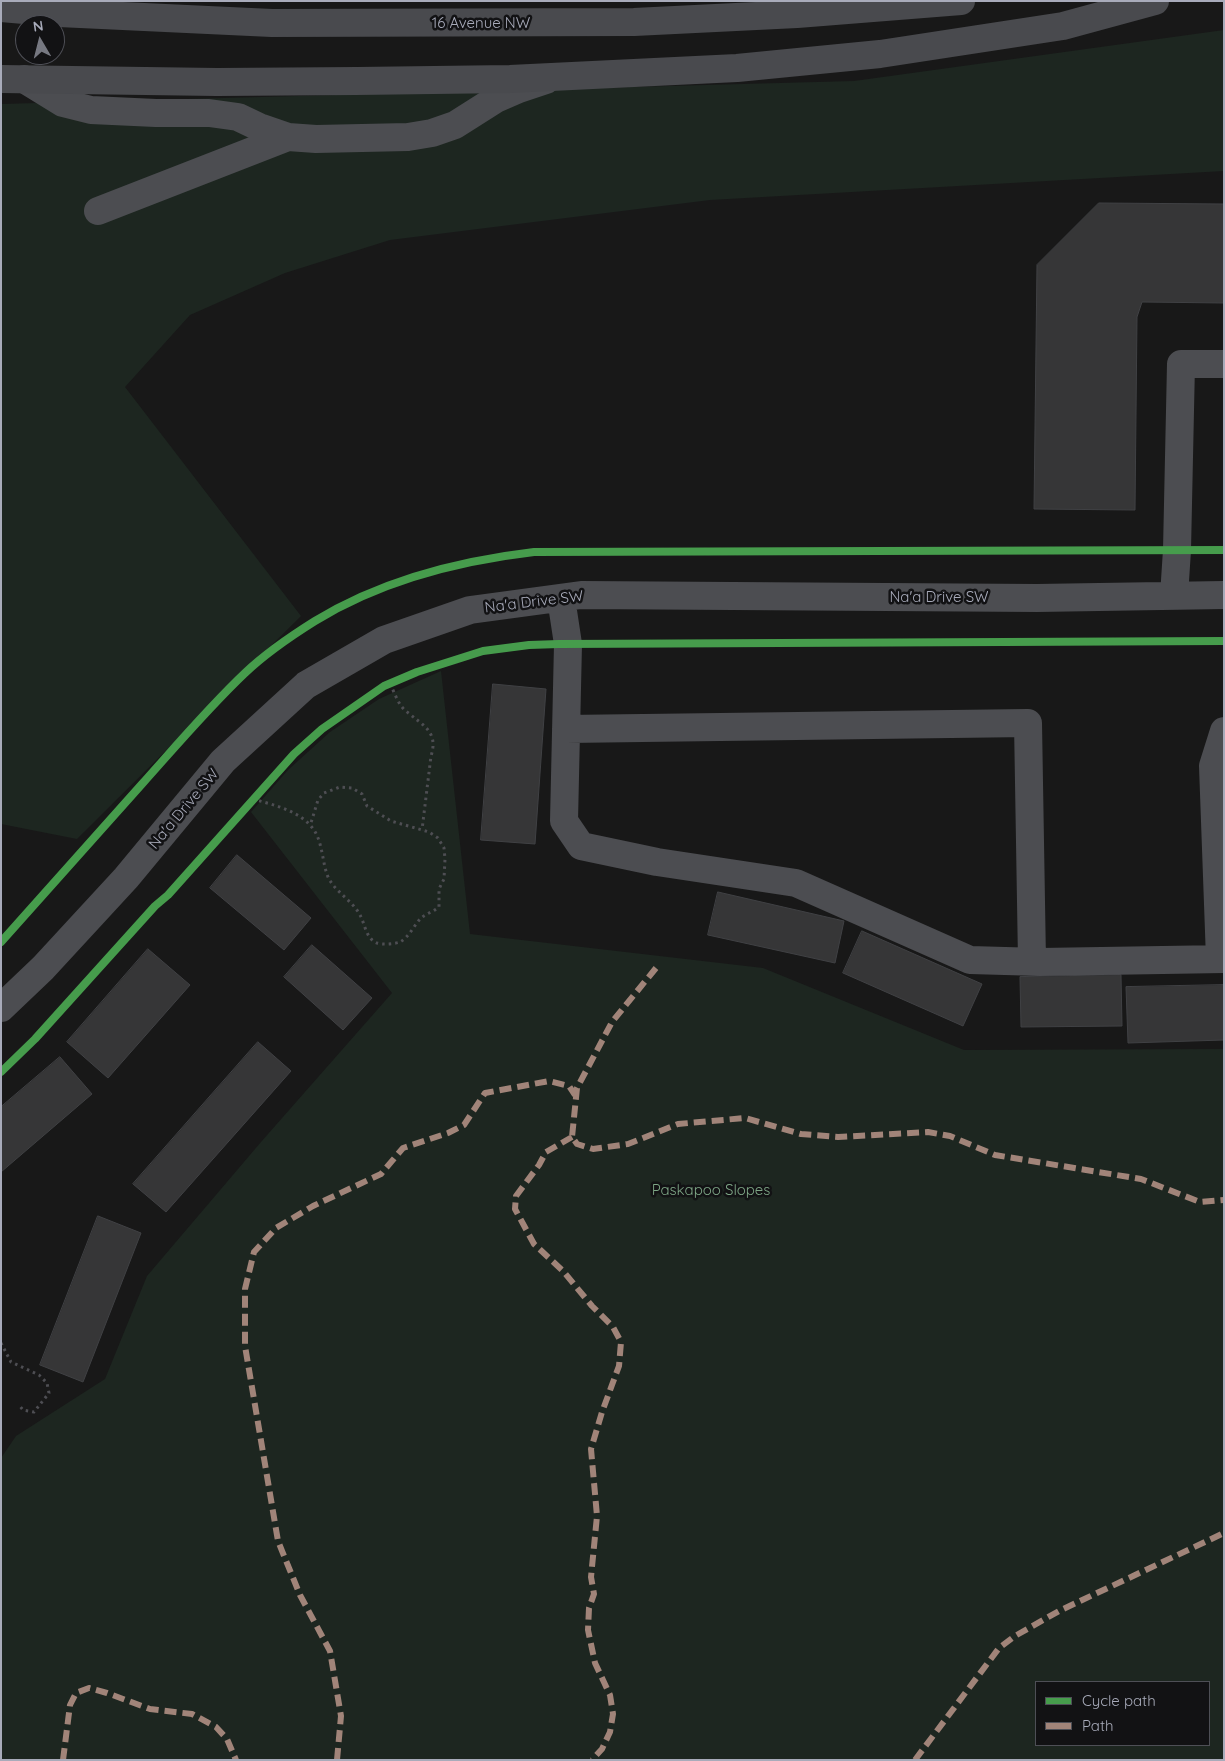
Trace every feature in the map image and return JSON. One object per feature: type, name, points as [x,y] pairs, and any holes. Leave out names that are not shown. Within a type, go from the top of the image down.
[{"type":"highway","name":"16 Avenue NW","points":[[1,8],[59,13],[272,23],[624,22],[797,14],[961,1]]},
{"type":"highway","points":[[13,79],[227,82],[555,77],[736,68],[880,54],[1063,26],[1155,1]]},
{"type":"street","points":[[13,79],[63,103],[91,110],[209,114],[238,117],[288,137],[316,139],[408,137],[432,133],[454,125],[496,99],[555,77]]},
{"type":"street","points":[[98,211],[288,137]]},
{"type":"street","points":[[1174,596],[1177,550],[1181,364],[1224,364]]},
{"type":"street","name":"Na'a Drive SW","points":[[1,1008],[43,968],[126,878],[223,761],[306,685],[384,640],[470,610],[581,595],[1036,598],[1224,595]]},
{"type":"street","points":[[561,598],[568,644],[564,821],[581,846],[657,862],[796,883],[970,960],[1222,959],[1213,766],[1224,731]]},
{"type":"street","points":[[566,729],[1028,723],[1032,961]]},
{"type":"path","points":[[390,684],[405,711],[431,733],[434,746],[431,756],[422,830]]},
{"type":"path","points":[[254,799],[291,812],[303,819],[310,826],[314,830],[320,844],[327,875],[332,884],[360,914],[369,937],[377,943],[401,942],[422,917],[433,913],[439,907],[439,889],[446,871],[444,848],[438,838],[429,832],[391,821],[368,806],[362,794],[352,788],[340,787],[324,793],[318,800],[310,826]]},
{"type":"path","points":[[1,1343],[11,1362],[39,1375],[47,1382],[49,1393],[34,1412],[23,1410],[19,1405]]},
{"type":"green space","points":[[1224,30],[1224,171],[710,200],[390,240],[285,273],[190,315],[125,387],[301,616],[77,839],[1,824],[1,104],[854,81]]},
{"type":"green space","name":"Paskapoo Slopes","points":[[441,671],[470,934],[763,968],[964,1050],[1224,1049],[1224,1760],[1,1760],[1,1458],[16,1436],[105,1379],[147,1276],[261,1142],[392,993],[251,812],[288,770],[330,732],[379,699]]},
{"type":"building","points":[[1099,203],[1224,204],[1224,303],[1142,302],[1137,317],[1135,510],[1034,509],[1037,265]]},
{"type":"building","points":[[493,684],[546,689],[535,844],[481,840]]},
{"type":"building","points":[[237,855],[311,918],[284,950],[210,888]]},
{"type":"building","points":[[718,892],[844,921],[835,963],[708,935]]},
{"type":"building","points":[[862,931],[982,984],[963,1026],[843,973]]},
{"type":"building","points":[[312,945],[372,998],[343,1030],[284,977]]},
{"type":"building","points":[[148,949],[190,985],[108,1078],[67,1042]]},
{"type":"building","points":[[1121,975],[1122,1026],[1021,1027],[1020,977]]},
{"type":"building","points":[[1224,985],[1224,1040],[1128,1043],[1126,987]]},
{"type":"building","points":[[258,1042],[291,1071],[166,1212],[133,1184]]},
{"type":"building","points":[[60,1057],[92,1094],[1,1172],[1,1107]]},
{"type":"building","points":[[98,1216],[141,1233],[83,1382],[40,1365]]},
{"type":"marked path","points":[[656,968],[612,1022],[577,1088],[572,1137],[577,1144],[593,1149],[628,1144],[678,1124],[745,1118],[801,1134],[838,1137],[928,1132],[950,1136],[995,1155],[1141,1179],[1200,1202],[1224,1200]]},
{"type":"marked path","points":[[337,1760],[341,1716],[330,1651],[300,1595],[278,1541],[245,1346],[245,1289],[254,1252],[276,1228],[313,1206],[381,1174],[403,1148],[448,1133],[464,1125],[485,1093],[549,1081],[569,1086],[575,1095]]},
{"type":"marked path","points":[[572,1137],[546,1152],[539,1165],[516,1196],[515,1209],[534,1244],[563,1271],[592,1306],[613,1327],[621,1342],[619,1366],[591,1449],[597,1516],[591,1577],[594,1594],[589,1608],[588,1630],[595,1663],[610,1695],[613,1714],[610,1732],[602,1749],[592,1760]]},
{"type":"marked path","points":[[915,1760],[999,1648],[1015,1636],[1059,1611],[1224,1533]]},
{"type":"marked path","points":[[63,1760],[70,1705],[76,1693],[89,1688],[150,1709],[192,1714],[216,1727],[227,1739],[236,1760]]},
{"type":"cycle path","points":[[1,942],[193,727],[253,666],[297,633],[340,607],[367,594],[421,574],[477,561],[534,552],[1224,550]]},
{"type":"cycle path","points":[[1,1072],[35,1039],[155,906],[168,895],[294,754],[322,729],[384,686],[417,672],[483,651],[529,645],[1224,641]]}]
